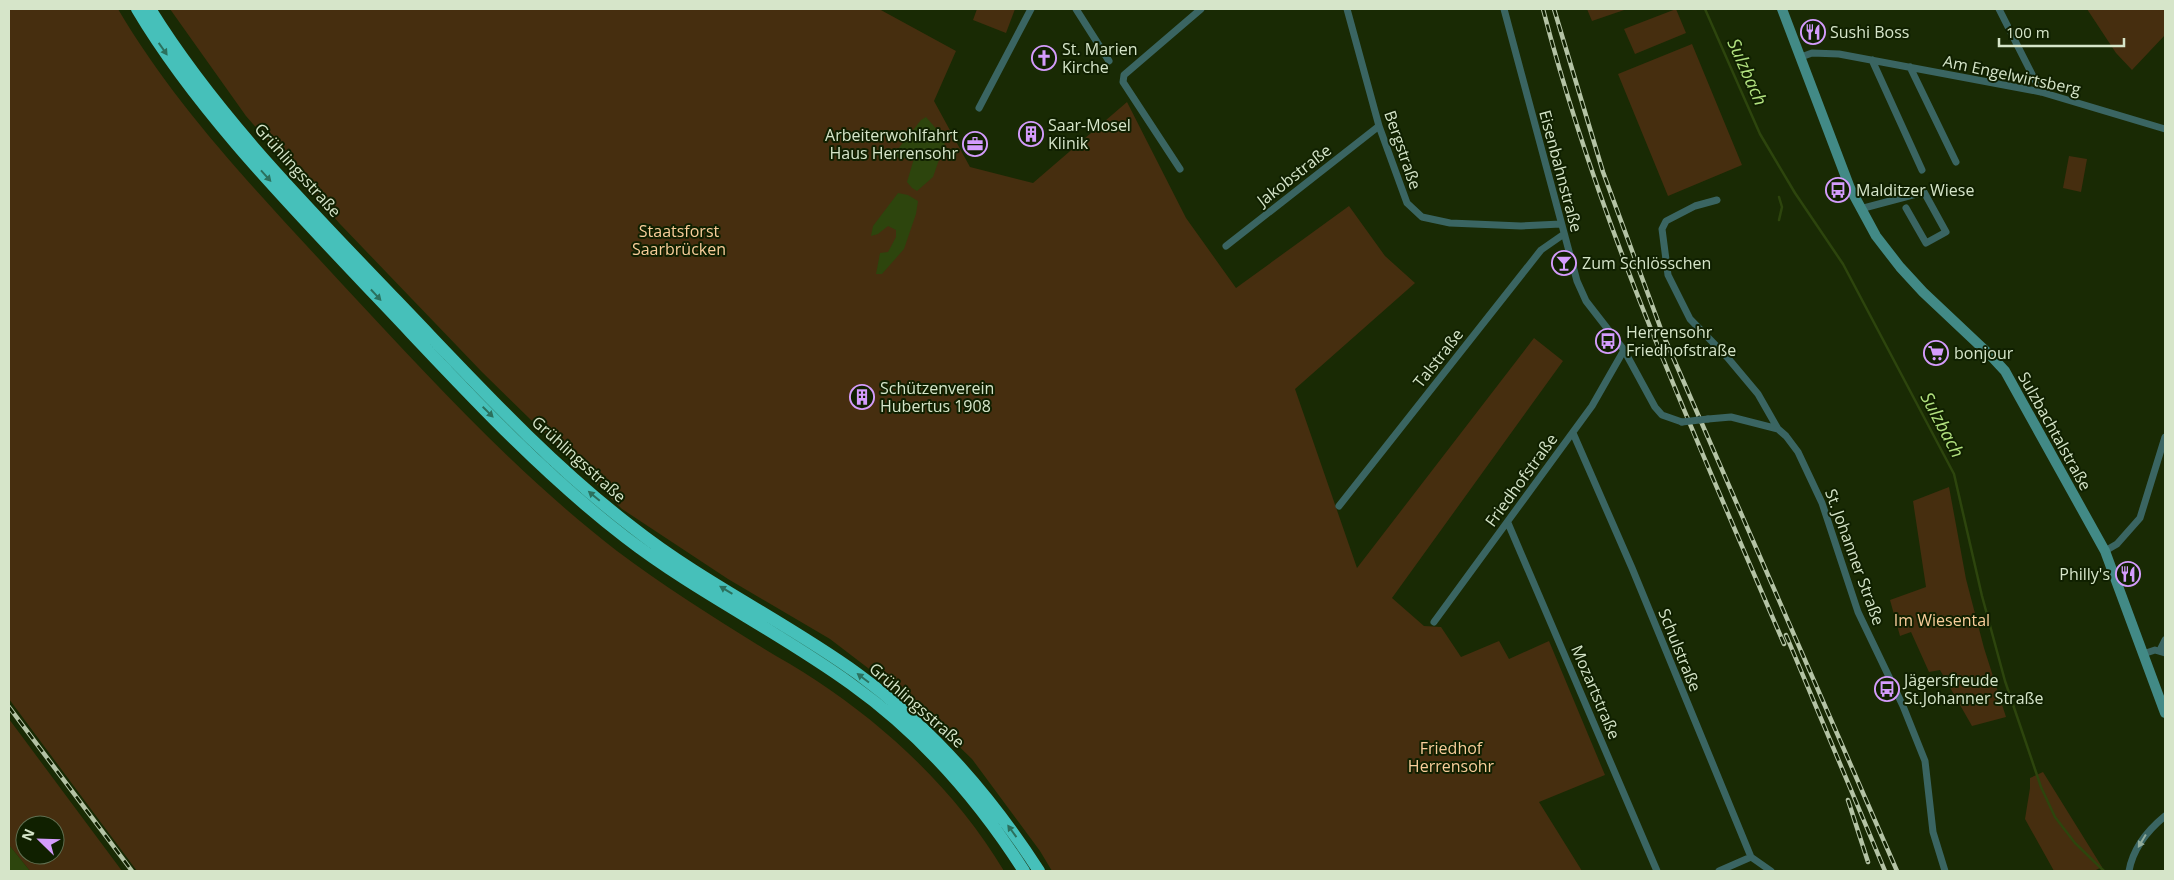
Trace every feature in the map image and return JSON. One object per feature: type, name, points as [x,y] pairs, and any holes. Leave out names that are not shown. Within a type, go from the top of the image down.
[{"type":"highway","points":[[137,9],[177,69],[253,162],[429,351],[541,464],[585,505],[626,538],[674,572],[850,683],[889,714],[922,743],[976,802],[1024,871]]},
{"type":"highway","name":"Grühlingsstraße","points":[[150,9],[187,63],[273,167],[342,244],[449,356],[556,462],[592,495],[676,560],[819,648],[858,674],[896,704],[930,733],[960,765],[997,810],[1039,871]]},
{"type":"main road","name":"Sulzbachtalstraße","points":[[1782,9],[1850,188],[1860,209],[1876,236],[1911,280],[2005,371],[2105,551],[2165,713]]},
{"type":"street","points":[[979,108],[1031,9]]},
{"type":"street","points":[[1076,9],[1108,61]]},
{"type":"street","points":[[1180,169],[1123,82],[1124,75],[1201,9]]},
{"type":"street","name":"Bergstraße","points":[[1347,9],[1379,126],[1407,203],[1422,216],[1450,223],[1522,226],[1562,224]]},
{"type":"street","name":"Eisenbahnstraße","points":[[1504,9],[1577,281],[1586,301],[1624,350],[1654,407],[1662,415],[1682,422],[1731,417],[1778,429]]},
{"type":"street","points":[[1999,9],[2041,92]]},
{"type":"street","name":"Am Engelwirtsberg","points":[[1801,57],[1812,53],[1826,52],[2041,92],[2165,129]]},
{"type":"street","points":[[1872,60],[1922,170]]},
{"type":"street","points":[[1910,67],[1956,162]]},
{"type":"street","name":"Jakobstraße","points":[[1226,246],[1379,126]]},
{"type":"street","points":[[1860,209],[1924,192],[1946,232],[1926,243],[1906,208]]},
{"type":"street","name":"St. Johanner Straße","points":[[1717,200],[1694,206],[1666,221],[1662,229],[1668,275],[1690,319],[1727,357],[1758,394],[1778,429],[1798,452],[1816,489],[1858,612],[1903,706],[1925,761],[1933,832],[1945,871]]},
{"type":"street","name":"Talstraße","points":[[1339,506],[1541,250],[1564,234]]},
{"type":"street","name":"Friedhofstraße","points":[[1434,622],[1592,406],[1624,350]]},
{"type":"street","name":"Schulstraße","points":[[1573,433],[1632,568],[1751,857]]},
{"type":"street","points":[[2105,551],[2117,544],[2140,518],[2165,436]]},
{"type":"street","name":"Mozartstraße","points":[[1508,523],[1657,871]]},
{"type":"street","points":[[2143,654],[2162,652],[2165,640]]},
{"type":"street","points":[[2129,871],[2150,828],[2165,816]]},
{"type":"street","points":[[1719,871],[1751,857],[1771,871]]},
{"type":"green space","points":[[9,9],[118,9],[167,83],[223,153],[408,355],[475,424],[544,490],[634,564],[704,611],[810,676],[897,742],[944,790],[966,816],[1004,871],[137,871],[9,699]]},
{"type":"green space","name":"Staatsforst Saarbrücken","points":[[170,9],[879,9],[956,51],[934,101],[970,167],[1033,183],[1127,102],[1186,218],[1236,288],[1349,206],[1385,256],[1415,283],[1295,389],[1357,568],[1534,338],[1563,361],[1392,598],[1424,626],[1441,627],[1461,657],[1499,641],[1509,659],[1549,641],[1605,775],[1539,802],[1582,871],[1052,871],[1040,851],[972,759],[915,704],[830,639],[728,579],[622,509],[482,372],[340,224],[246,116]]},
{"type":"green space","points":[[977,9],[1015,9],[1006,33],[973,20]]},
{"type":"green space","points":[[1587,9],[1627,9],[1592,21]]},
{"type":"green space","points":[[1676,9],[1686,33],[1635,54],[1624,29]]},
{"type":"green space","points":[[2087,9],[2165,9],[2165,35],[2132,70],[2116,53]]},
{"type":"green space","points":[[1692,44],[1742,165],[1668,196],[1618,74]]},
{"type":"green space","points":[[2069,156],[2087,159],[2081,192],[2063,188]]},
{"type":"green space","name":"Im Wiesental","points":[[1949,487],[1966,579],[1984,648],[2006,717],[1972,726],[1940,670],[1929,672],[1911,632],[1900,636],[1890,600],[1926,587],[1913,501]]},
{"type":"green space","points":[[9,719],[122,871],[30,871],[25,865],[65,865],[65,815],[15,815],[15,852],[9,845]]},
{"type":"green space","points":[[2043,772],[2102,867],[2094,871],[2054,871],[2025,819],[2030,778]]},
{"type":"shaded area","points":[[926,117],[946,140],[933,177],[917,191],[907,182],[915,155],[901,160],[894,154],[921,120]]},
{"type":"shaded area","points":[[898,193],[908,195],[918,201],[916,214],[904,249],[882,274],[876,274],[880,253],[888,252],[896,237],[896,230],[888,226],[878,234],[871,236],[873,226]]},
{"type":"shaded area","points":[[9,845],[15,852],[15,865],[25,865],[30,871],[9,871]]},
{"type":"waterway","name":"Sulzbach","points":[[1705,9],[1760,134],[1795,193],[1843,264],[1954,474],[1982,596],[2005,681],[2041,787],[2055,817],[2075,843],[2104,871]]},
{"type":"waterway","points":[[1779,197],[1782,207],[1779,220]]},
{"type":"railway","points":[[1543,9],[1566,91],[1592,172],[1621,251],[1684,409],[1784,644]]},
{"type":"railway","points":[[1554,9],[1603,172],[1662,332],[1897,871]]},
{"type":"railway","points":[[1786,635],[1885,871]]},
{"type":"railway","points":[[9,707],[132,871]]},
{"type":"railway","points":[[1848,800],[1868,862]]},
{"type":"place","name":"Sushi Boss","points":[[1813,32]]},
{"type":"place","name":"St. Marien Kirche","points":[[1044,58]]},
{"type":"place","name":"Saar-Mosel Klinik","points":[[1031,134]]},
{"type":"place","name":"Arbeiterwohlfahrt Haus Herrensohr","points":[[975,144]]},
{"type":"place","name":"Malditzer Wiese","points":[[1838,190]]},
{"type":"place","name":"Zum Schlösschen","points":[[1564,263]]},
{"type":"place","name":"Herrensohr Friedhofstraße","points":[[1608,341]]},
{"type":"place","name":"bonjour","points":[[1936,353]]},
{"type":"place","name":"Schützenverein Hubertus 1908","points":[[862,397]]},
{"type":"place","name":"Philly's","points":[[2128,574]]},
{"type":"place","name":"Jägersfreude St.Johanner Straße","points":[[1887,689]]},
{"type":"park label","name":"Friedhof Herrensohr","points":[[1451,757]]}]
